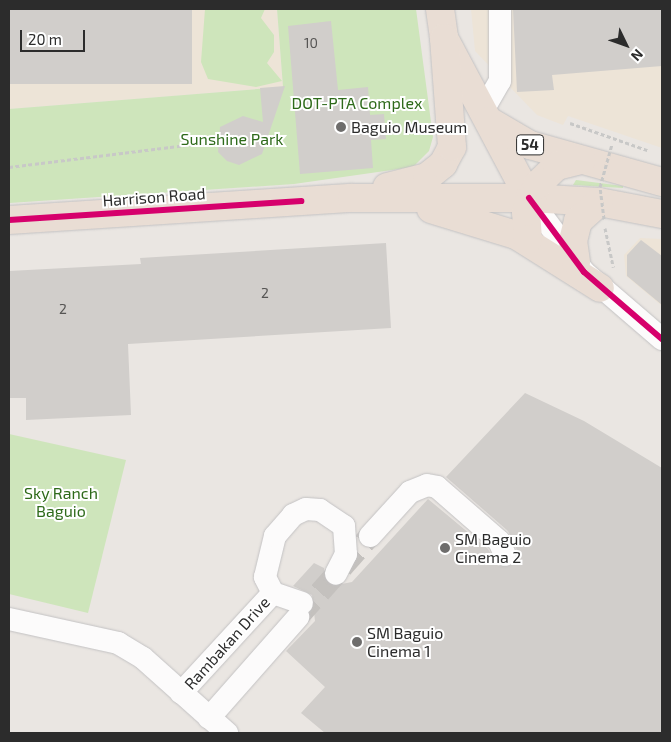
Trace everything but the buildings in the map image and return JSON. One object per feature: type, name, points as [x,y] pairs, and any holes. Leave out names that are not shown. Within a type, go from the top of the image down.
[{"type":"highway","name":"54","points":[[440,9],[444,38],[529,198]]},
{"type":"highway","points":[[301,201],[415,182],[443,164],[453,133],[444,38]]},
{"type":"highway","name":"54","points":[[483,114],[520,141],[662,182]]},
{"type":"highway","points":[[528,240],[529,198],[546,174],[581,160]]},
{"type":"highway","points":[[352,198],[456,214],[528,240],[606,277]]},
{"type":"highway","name":"Harrison Road","points":[[9,220],[352,198],[529,198],[602,211],[662,214]]},
{"type":"highway","points":[[576,262],[573,241],[578,220],[602,211]]},
{"type":"street","points":[[483,114],[500,81],[500,9]]},
{"type":"street","points":[[529,198],[576,262],[606,277],[662,339]]},
{"type":"street","points":[[370,536],[410,492],[427,485],[437,487],[499,541],[505,555]]},
{"type":"street","name":"Rambakan Drive","points":[[209,718],[300,610],[273,593],[265,577],[269,549],[283,525],[306,509],[334,516],[344,526],[346,554],[336,574]]},
{"type":"street","name":"Rambakan Drive","points":[[182,693],[273,593]]},
{"type":"street","name":"Rambakan Drive","points":[[9,619],[118,643],[143,658],[227,733]]},
{"type":"path","points":[[570,123],[654,153]]},
{"type":"path","points":[[9,167],[201,143]]},
{"type":"path","points":[[602,211],[600,187],[612,144]]},
{"type":"path","points":[[605,230],[606,277]]},
{"type":"shaded area","points":[[9,9],[277,9],[283,87],[9,109]]},
{"type":"shaded area","points":[[471,9],[662,9],[662,148],[568,116],[563,125],[537,115],[475,51]]},
{"type":"shaded area","points":[[640,238],[662,239],[662,306],[626,276],[624,255]]},
{"type":"green space","points":[[205,9],[265,9],[261,18],[274,35],[274,52],[267,63],[282,81],[256,87],[208,79],[201,62]]},
{"type":"green space","points":[[277,9],[416,9],[433,137],[429,151],[413,167],[294,184],[9,203],[9,109],[283,87]]},
{"type":"green space","points":[[576,180],[623,186],[623,188],[573,185]]},
{"type":"green space","name":"Sky Ranch Baguio","points":[[9,434],[126,460],[88,613],[9,594]]},
{"type":"tunnel","points":[[298,617],[370,536]]},
{"type":"cycle path","points":[[529,198],[584,272],[662,339]]},
{"type":"cycle path","points":[[9,220],[301,201]]},
{"type":"place","name":"Baguio Museum","points":[[341,127]]},
{"type":"place","name":"SM Baguio Cinema 2","points":[[445,548]]},
{"type":"place","name":"SM Baguio Cinema 1","points":[[357,642]]},
{"type":"park label","name":"DOT-PTA Complex","points":[[357,103]]},
{"type":"park label","name":"Sunshine Park","points":[[232,139]]}]
